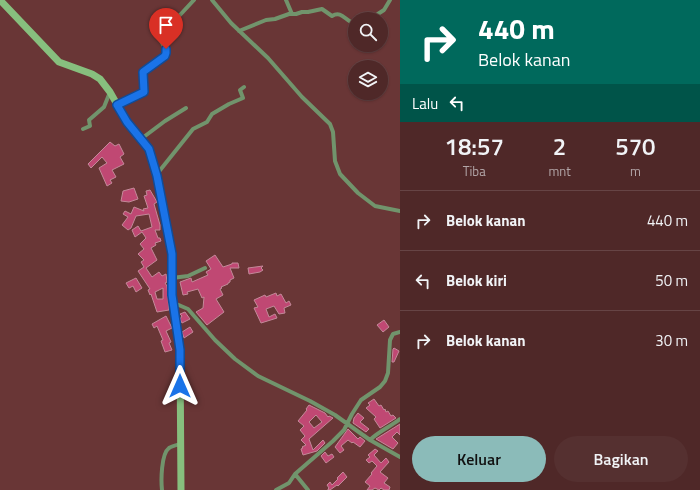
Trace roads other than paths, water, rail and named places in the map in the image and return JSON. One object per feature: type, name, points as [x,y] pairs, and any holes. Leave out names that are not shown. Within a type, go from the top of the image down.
[{"type":"street","points":[[0,0],[59,62],[92,74],[100,79],[110,92],[127,122],[149,149],[157,174],[172,254],[174,303],[180,350],[182,444],[181,490]]},
{"type":"street","points":[[117,105],[144,92],[143,72],[166,55],[166,49],[153,27],[180,15],[194,0]]},
{"type":"street","points":[[212,0],[239,31],[268,58],[302,96],[330,124],[333,132],[335,161],[340,174],[362,196],[375,206],[400,212]]},
{"type":"street","points":[[286,0],[292,14]]},
{"type":"street","points":[[381,12],[384,10],[390,0]]},
{"type":"street","points":[[239,31],[266,20],[323,9],[331,16],[338,13],[348,19]]},
{"type":"street","points":[[157,174],[194,128],[207,122],[212,114],[243,98],[240,90],[244,88]]},
{"type":"street","points":[[83,129],[90,126],[89,120],[104,107],[110,92]]},
{"type":"street","points":[[141,139],[164,121],[186,108]]},
{"type":"street","points":[[172,278],[188,276],[205,268]]},
{"type":"street","points":[[174,303],[188,309],[215,340],[248,369],[271,383],[310,401],[342,419],[370,440],[400,457]]},
{"type":"street","points":[[276,490],[289,483],[295,474],[344,430],[362,400],[380,387],[385,381],[388,373],[390,340],[393,334],[400,332]]},
{"type":"street","points":[[370,440],[376,434],[392,426],[400,419]]},
{"type":"street","points":[[162,490],[161,476],[166,451],[171,447],[182,444]]},
{"type":"street","points":[[295,474],[308,490]]}]
